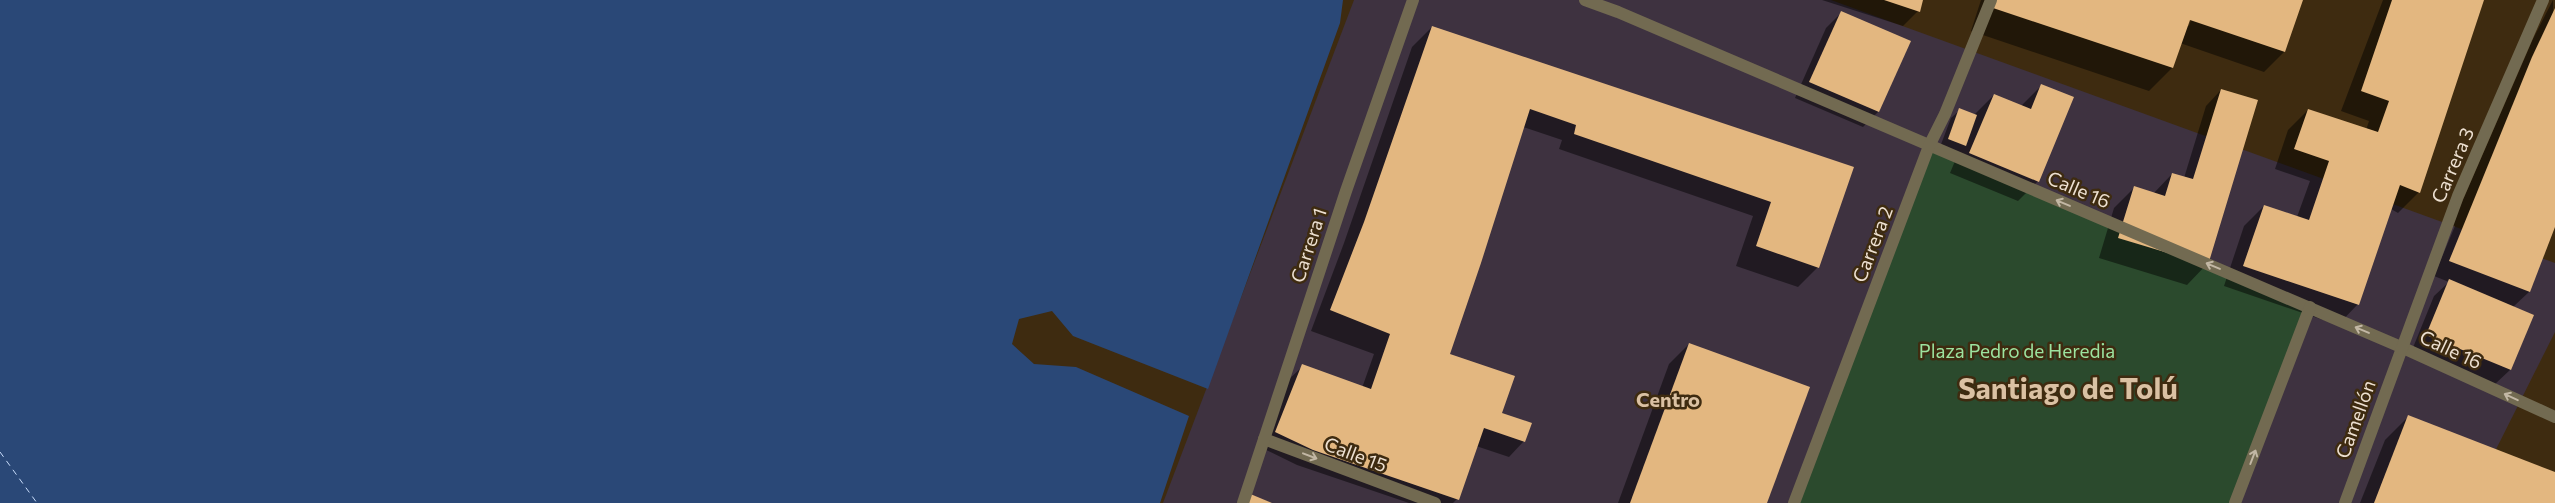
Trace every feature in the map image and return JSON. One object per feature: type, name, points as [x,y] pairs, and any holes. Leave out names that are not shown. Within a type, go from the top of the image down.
[{"type":"street","name":"Carrera 1","points":[[1243,503],[1346,191],[1413,0]]},
{"type":"street","name":"Calle 16","points":[[1585,0],[1618,12],[2401,347],[2555,417]]},
{"type":"street","name":"Carrera 2","points":[[1794,503],[1930,146],[1945,114],[1991,0]]},
{"type":"street","name":"Carrera 3","points":[[2401,347],[2458,196],[2543,0]]},
{"type":"street","points":[[2235,503],[2310,308]]},
{"type":"street","name":"Camellón","points":[[2345,503],[2401,347]]},
{"type":"street","name":"Calle 15","points":[[1264,439],[1435,503]]},
{"type":"shaded area","points":[[1354,0],[1831,0],[2555,263],[2555,332],[2469,503],[1163,503]]},
{"type":"green space","name":"Plaza Pedro de Heredia","points":[[1929,146],[2310,307],[2235,503],[1794,503]]},
{"type":"water","points":[[0,0],[1343,0],[1340,23],[1208,389],[1073,336],[1052,311],[1019,319],[1012,344],[1034,364],[1076,367],[1189,416],[1160,503],[0,503]]},
{"type":"building","points":[[1884,0],[1923,0],[1920,12]]},
{"type":"building","points":[[1996,0],[2303,0],[2285,52],[2190,20],[2173,68],[1993,8]]},
{"type":"building","points":[[2392,0],[2484,0],[2420,193],[2400,185],[2359,305],[2243,266],[2264,205],[2309,220],[2329,161],[2294,149],[2308,109],[2378,132],[2389,101],[2361,91]]},
{"type":"building","points":[[2555,8],[2555,227],[2530,292],[2449,261],[2532,57]]},
{"type":"building","points":[[1841,11],[1911,41],[1879,112],[1809,82]]},
{"type":"building","points":[[1432,26],[1854,167],[1819,268],[1756,246],[1771,202],[1574,134],[1576,125],[1530,109],[1450,354],[1515,376],[1502,413],[1532,423],[1525,442],[1484,428],[1459,500],[1313,450],[1275,432],[1302,364],[1371,389],[1390,334],[1330,310],[1364,222]]},
{"type":"building","points":[[2041,84],[2074,97],[2039,182],[1969,153],[1994,94],[2031,109]]},
{"type":"building","points":[[2221,89],[2258,100],[2208,265],[2118,238],[2134,186],[2165,196],[2172,173],[2193,179]]},
{"type":"building","points":[[1959,108],[1977,115],[1966,146],[1948,139]]},
{"type":"building","points":[[2449,279],[2534,315],[2511,370],[2426,335]]},
{"type":"building","points":[[1689,343],[1810,387],[1767,503],[1630,503]]},
{"type":"building","points":[[2408,415],[2555,472],[2555,503],[2374,503]]},
{"type":"building","points":[[1248,493],[1272,503],[1245,503]]},
{"type":"ferry route","points":[[0,452],[37,503]]},
{"type":"district","name":"Santiago de Tolú","points":[[2068,387]]},
{"type":"district","name":"Centro","points":[[1668,399]]}]
